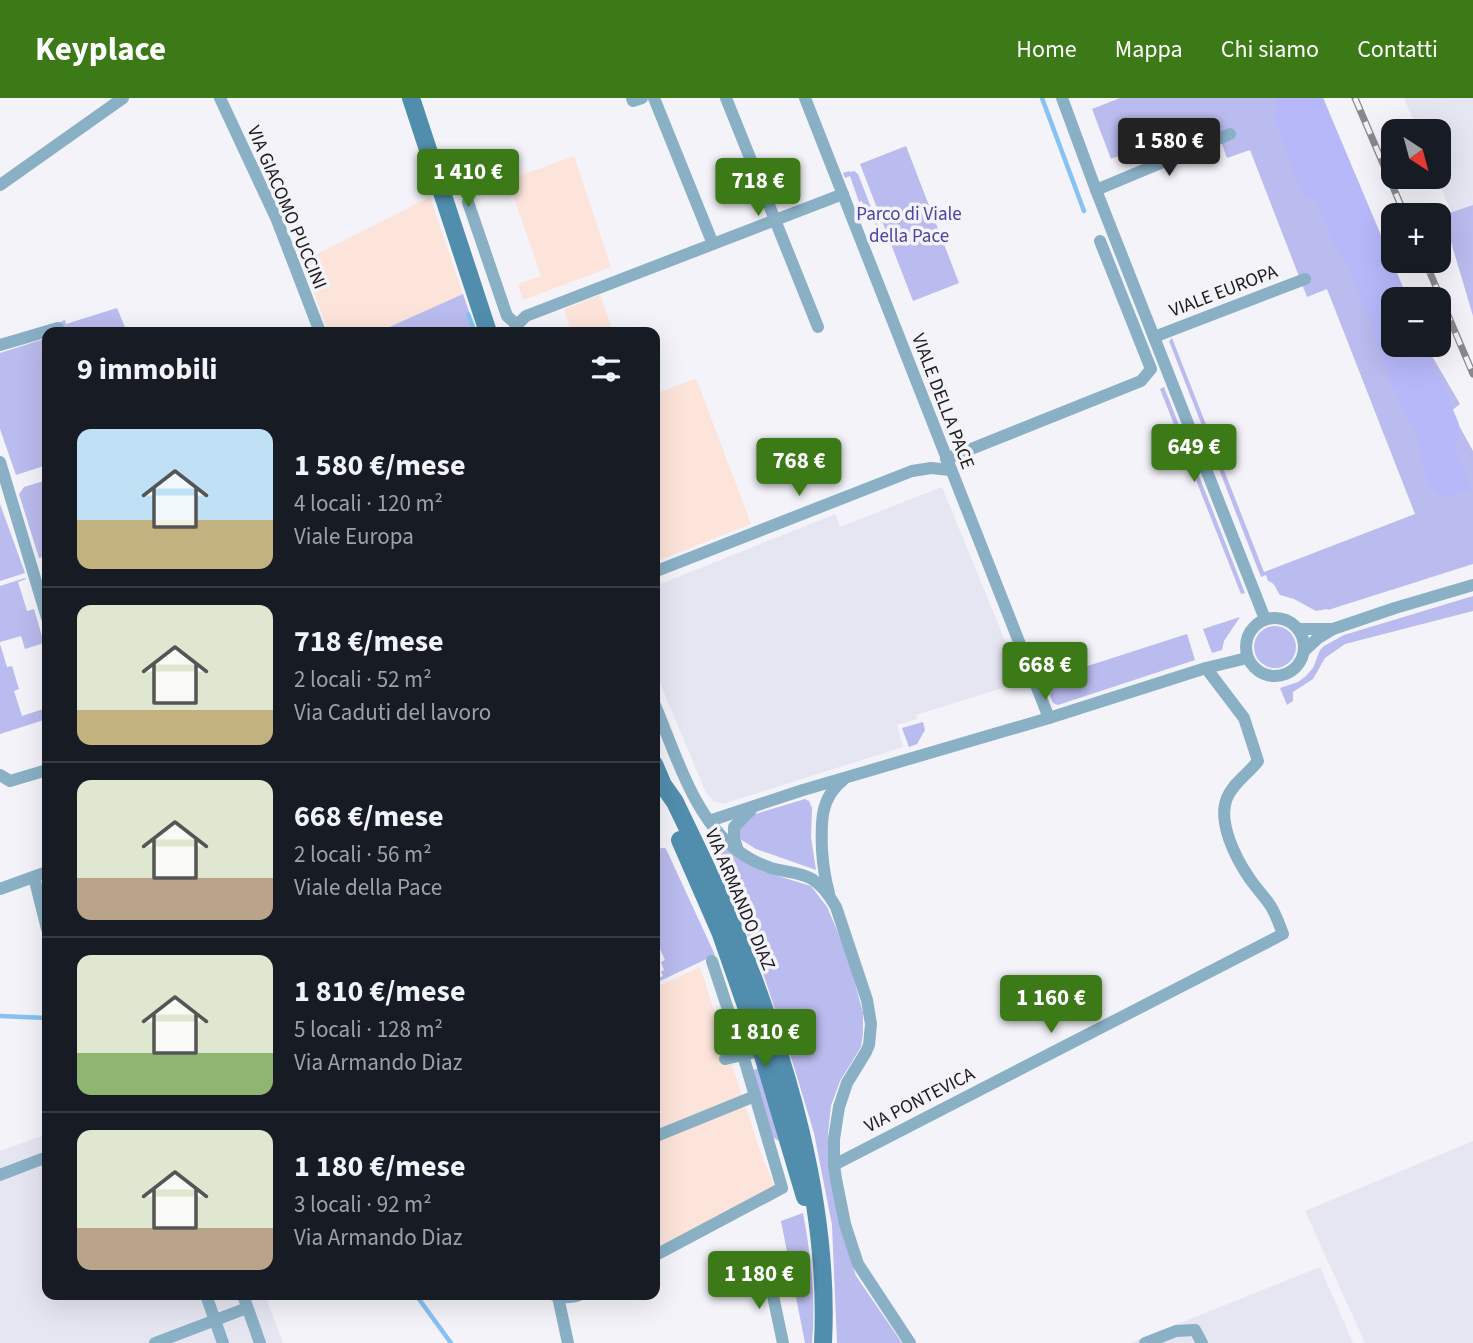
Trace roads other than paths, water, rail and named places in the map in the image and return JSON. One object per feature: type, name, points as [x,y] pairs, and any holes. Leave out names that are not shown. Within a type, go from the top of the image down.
[{"type":"main road","points":[[411,98],[486,327]]},
{"type":"main road","name":"VIA ARMANDO DIAZ","points":[[660,778],[675,802],[733,927],[785,1073],[818,1214],[823,1343]]},
{"type":"main road","name":"VIA ARMANDO DIAZ","points":[[663,785],[665,805],[721,934],[761,1049],[820,1247]]},
{"type":"main road","name":"VIA ARMANDO DIAZ","points":[[761,1049],[785,1073]]},
{"type":"street","points":[[0,185],[123,98]]},
{"type":"street","name":"VIA GIACOMO PUCCINI","points":[[220,98],[277,220],[318,327]]},
{"type":"street","points":[[632,98],[633,101],[642,98]]},
{"type":"street","points":[[654,98],[713,244]]},
{"type":"street","points":[[726,98],[818,327]]},
{"type":"street","name":"VIALE DELLA PACE","points":[[805,98],[1049,718]]},
{"type":"street","name":"VIALE EUROPA","points":[[1067,99],[1096,190],[1265,619]]},
{"type":"street","points":[[1096,190],[1230,134]]},
{"type":"street","points":[[518,327],[526,316],[843,194]]},
{"type":"street","points":[[468,202],[507,316],[515,327]]},
{"type":"street","points":[[660,570],[912,471],[948,465],[1141,381],[1150,369],[1100,241]]},
{"type":"street","name":"VIALE EUROPA","points":[[1154,337],[1305,279]]},
{"type":"street","points":[[0,345],[42,333]]},
{"type":"street","points":[[0,462],[4,486],[42,603]]},
{"type":"street","points":[[1304,651],[1333,629],[1473,585]]},
{"type":"street","points":[[1272,618],[1286,620],[1298,629],[1304,643],[1304,651],[1297,666],[1282,675],[1274,676],[1252,666],[1247,658],[1245,643],[1252,628],[1265,619],[1272,618]]},
{"type":"street","points":[[1298,629],[1333,629]]},
{"type":"street","points":[[709,821],[803,790],[1247,658]]},
{"type":"street","name":"VIA PONTEVICA","points":[[834,1165],[1283,934],[1269,903],[1241,864],[1226,830],[1224,813],[1231,790],[1258,761],[1244,718],[1206,668]]},
{"type":"street","name":"VIA ARMANDO DIAZ","points":[[660,717],[692,793],[717,831],[738,851],[762,865],[807,877],[821,886],[831,897],[839,914],[867,1000],[871,1024],[866,1052],[847,1083],[839,1107],[834,1139],[834,1165],[845,1224],[858,1264],[910,1343]]},
{"type":"street","points":[[0,775],[10,780],[42,771]]},
{"type":"street","points":[[831,897],[824,870],[821,823],[824,804],[835,786],[851,776]]},
{"type":"street","points":[[803,790],[816,791],[824,804]]},
{"type":"street","points":[[738,851],[734,827],[755,806]]},
{"type":"street","points":[[807,877],[816,876],[824,870]]},
{"type":"street","points":[[0,889],[42,874]]},
{"type":"street","points":[[34,877],[42,909]]},
{"type":"street","points":[[660,1253],[782,1188],[712,961]]},
{"type":"street","points":[[725,1059],[761,1049]]},
{"type":"street","points":[[660,1135],[755,1096]]},
{"type":"street","points":[[768,1144],[793,1157]]},
{"type":"street","points":[[0,1175],[42,1159]]},
{"type":"street","points":[[768,1272],[783,1343]]},
{"type":"street","points":[[208,1300],[223,1343]]},
{"type":"street","points":[[245,1300],[260,1343]]},
{"type":"street","points":[[557,1300],[568,1343]]},
{"type":"street","points":[[155,1343],[247,1308]]},
{"type":"street","points":[[1145,1343],[1176,1331],[1195,1330],[1202,1343]]},
{"type":"waterway","points":[[1042,98],[1084,211]]},
{"type":"waterway","points":[[468,314],[473,327]]},
{"type":"waterway","points":[[0,1016],[42,1018]]},
{"type":"waterway","points":[[420,1300],[451,1343]]},
{"type":"railway","points":[[1355,98],[1400,203]]},
{"type":"railway","points":[[1430,273],[1473,374]]},
{"type":"park label","name":"Parco di Viale della Pace","points":[[909,224]]}]
